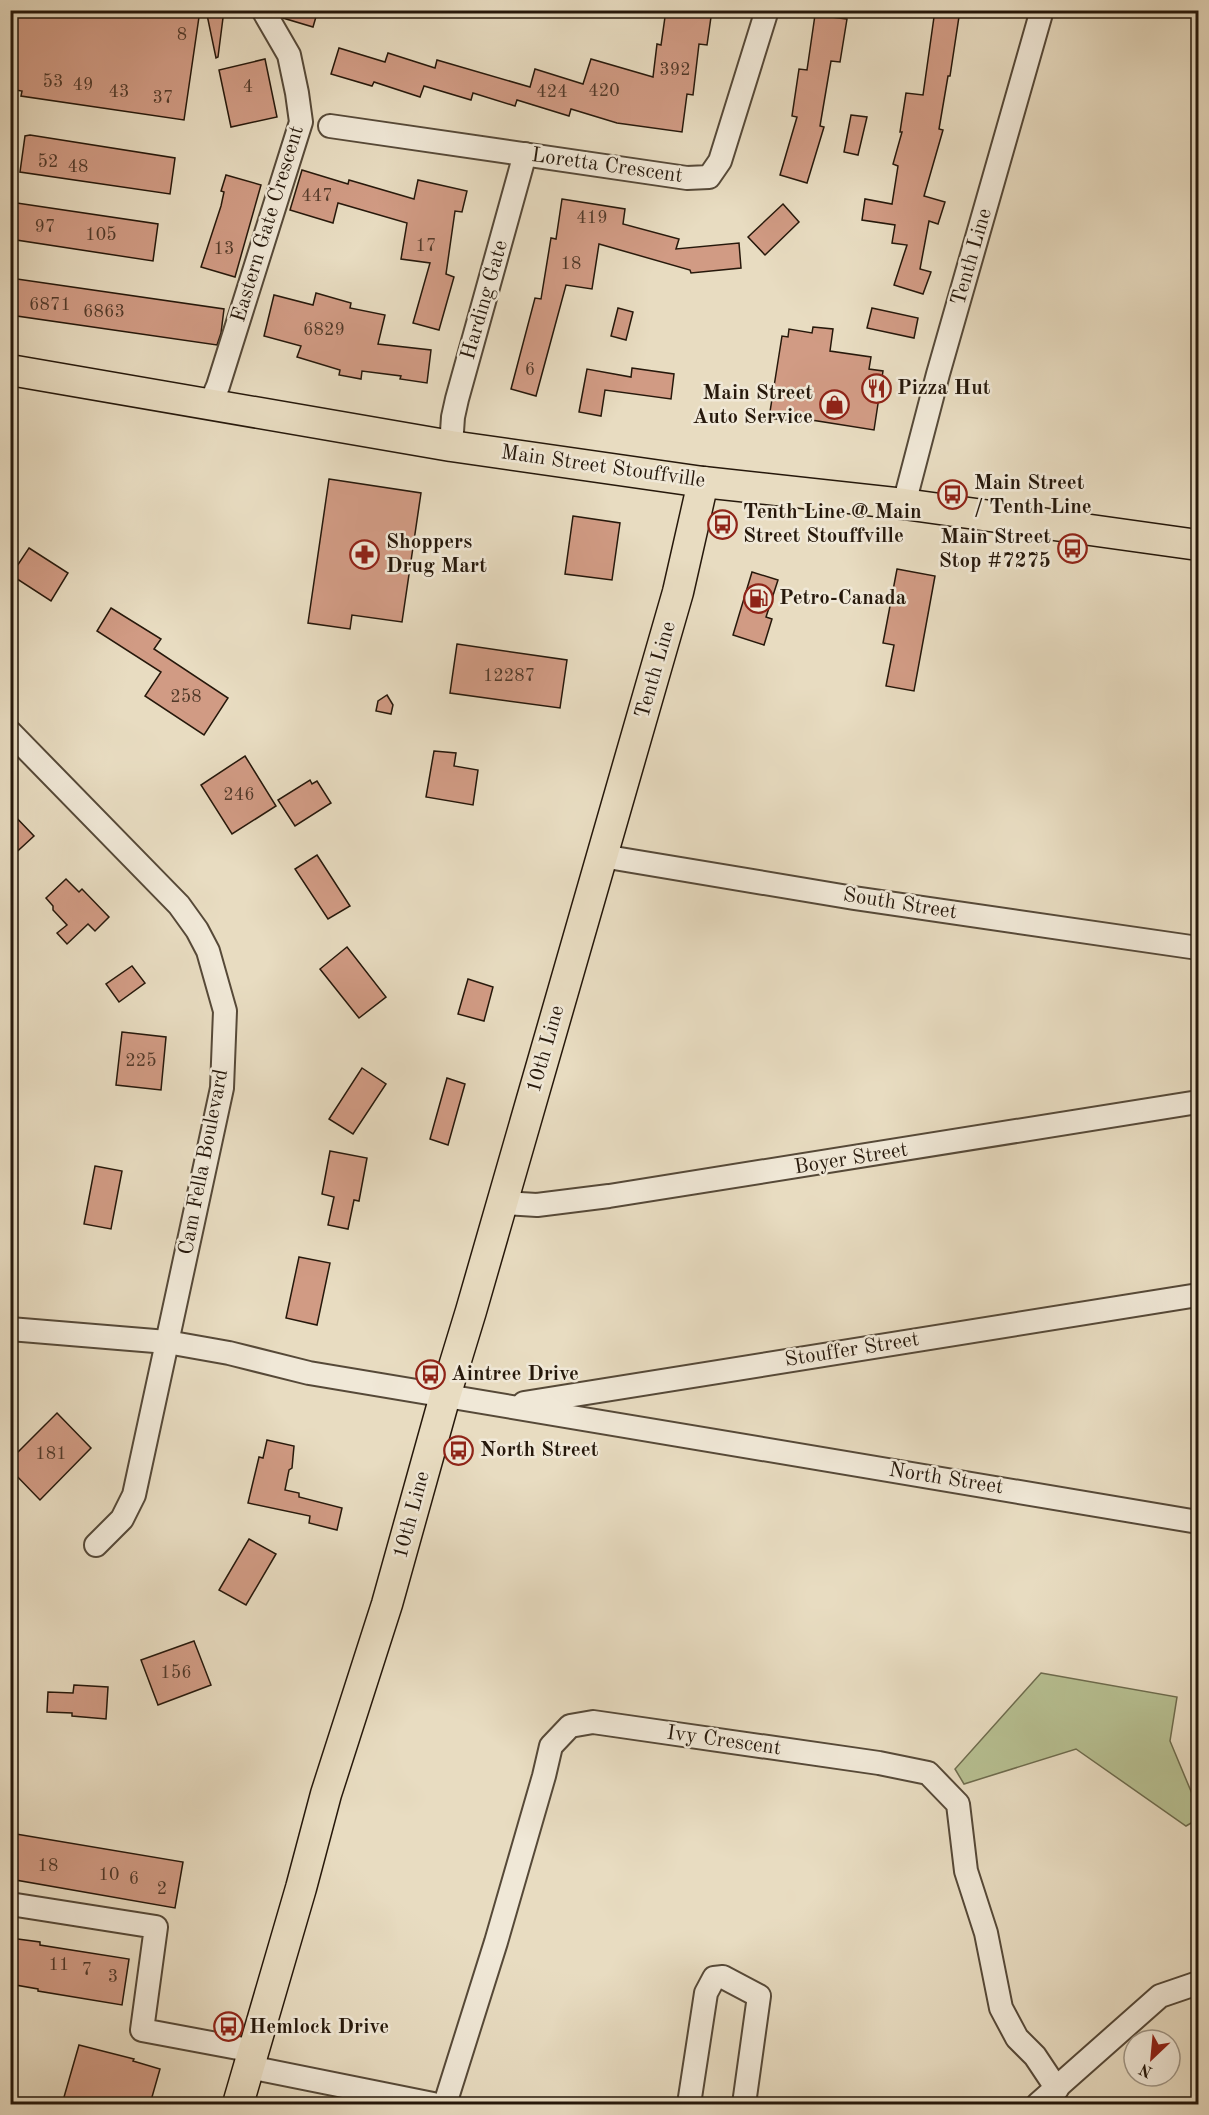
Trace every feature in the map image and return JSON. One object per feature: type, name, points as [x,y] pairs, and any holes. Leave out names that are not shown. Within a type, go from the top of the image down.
[{"type":"main road","name":"Main Street Stouffville","points":[[10,370],[451,446],[704,482],[904,504],[1198,545]]},
{"type":"main road","name":"Tenth Line","points":[[602,856],[678,592],[704,482]]},
{"type":"main road","name":"10th Line","points":[[238,2104],[326,1794],[387,1604],[444,1396],[503,1203],[602,856]]},
{"type":"street","name":"Eastern Gate Crescent","points":[[210,405],[301,122],[289,55],[263,10]]},
{"type":"street","name":"Loretta Crescent","points":[[330,126],[687,178],[709,177],[720,161],[767,10]]},
{"type":"street","name":"Tenth Line","points":[[904,504],[938,374],[1042,10]]},
{"type":"street","name":"Harding Gate","points":[[451,446],[457,399],[525,154]]},
{"type":"street","name":"Cam Fella Boulevard","points":[[10,732],[179,905],[197,930],[208,951],[225,1011],[222,1088],[134,1495],[122,1519],[96,1545]]},
{"type":"street","name":"South Street","points":[[602,856],[854,898],[1198,948]]},
{"type":"street","name":"Boyer Street","points":[[503,1203],[537,1205],[609,1196],[1198,1102]]},
{"type":"street","name":"Stouffer Street","points":[[505,1406],[1198,1295]]},
{"type":"street","points":[[10,1329],[167,1342],[229,1353],[309,1373],[444,1396]]},
{"type":"street","name":"North Street","points":[[444,1396],[1198,1522]]},
{"type":"street","name":"Ivy Crescent","points":[[445,2104],[496,1942],[551,1746],[570,1726],[593,1722],[879,1763],[928,1773],[958,1804],[966,1872],[986,1933],[1001,2008],[1017,2038],[1035,2056],[1057,2089]]},
{"type":"street","points":[[10,1904],[156,1927],[142,2030],[433,2104]]},
{"type":"street","points":[[689,2104],[706,1993],[714,1978],[723,1977],[759,1996],[744,2104]]},
{"type":"street","points":[[1038,2104],[1160,1996],[1198,1983]]},
{"type":"green space","points":[[1041,1673],[1177,1697],[1170,1741],[1198,1808],[1198,1819],[1186,1826],[1076,1749],[964,1784],[955,1769]]},
{"type":"building","points":[[10,10],[200,10],[184,120],[21,96],[22,91],[10,89]]},
{"type":"building","points":[[206,10],[224,10],[218,57],[216,58]]},
{"type":"building","points":[[279,10],[318,10],[313,27],[283,18]]},
{"type":"building","points":[[666,10],[712,10],[707,45],[699,44],[693,95],[687,94],[682,132],[617,123],[571,109],[569,116],[517,100],[515,106],[473,93],[471,100],[424,86],[420,97],[374,82],[372,86],[331,74],[339,48],[385,62],[388,53],[435,68],[437,60],[530,87],[535,69],[583,84],[591,59],[653,77],[657,44],[661,45]]},
{"type":"building","points":[[935,10],[960,10],[939,129],[943,130],[924,196],[945,202],[938,224],[929,221],[920,269],[931,272],[923,294],[894,285],[907,245],[892,243],[895,225],[862,220],[865,199],[892,204],[898,166],[893,164],[902,132],[900,132],[906,93],[923,95]]},
{"type":"building","points":[[815,15],[847,19],[840,62],[831,61],[820,126],[824,127],[807,183],[780,175],[797,117],[792,116],[799,69],[807,70]]},
{"type":"building","points":[[265,59],[277,117],[231,127],[219,70]]},
{"type":"building","points":[[851,115],[867,117],[858,155],[844,152]]},
{"type":"building","points":[[25,136],[175,158],[170,194],[20,172]]},
{"type":"building","points":[[302,170],[348,184],[349,180],[414,199],[418,180],[467,191],[462,212],[455,211],[446,274],[454,277],[439,330],[413,323],[430,263],[401,259],[407,223],[338,203],[333,223],[290,210]]},
{"type":"building","points":[[226,175],[261,185],[235,277],[201,267],[221,206],[224,192],[221,191]]},
{"type":"building","points":[[562,199],[625,209],[623,224],[679,239],[676,249],[739,243],[741,268],[691,273],[690,270],[599,244],[592,289],[566,285],[536,396],[511,389],[535,298],[541,299],[551,238],[556,239]]},
{"type":"building","points":[[10,202],[158,224],[153,261],[10,239]]},
{"type":"building","points":[[783,204],[799,222],[765,255],[748,237]]},
{"type":"building","points":[[10,278],[224,309],[221,333],[217,345],[10,315]]},
{"type":"building","points":[[316,293],[351,303],[350,308],[385,315],[378,344],[431,350],[427,383],[400,379],[401,376],[362,371],[361,379],[339,375],[340,370],[297,357],[301,346],[264,336],[274,295],[313,305]]},
{"type":"building","points":[[618,308],[633,312],[626,340],[611,336]]},
{"type":"building","points":[[872,308],[918,318],[914,338],[867,328]]},
{"type":"building","points":[[813,327],[833,329],[830,351],[871,357],[869,369],[883,371],[874,430],[792,417],[792,421],[769,418],[782,336],[788,337],[789,329],[812,333]]},
{"type":"building","points":[[632,368],[674,374],[671,399],[605,390],[601,416],[579,412],[587,369],[631,377]]},
{"type":"building","name":"Shoppers Drug Mart","points":[[329,479],[421,493],[402,622],[352,615],[350,629],[308,623]]},
{"type":"building","points":[[573,516],[620,523],[612,580],[565,574]]},
{"type":"building","points":[[29,548],[68,573],[51,601],[11,575]]},
{"type":"building","points":[[897,569],[935,576],[914,691],[886,686],[894,645],[883,643]]},
{"type":"building","name":"Petro-Canada","points":[[752,572],[778,580],[766,617],[772,619],[764,645],[733,635]]},
{"type":"building","points":[[111,608],[161,639],[154,649],[228,698],[204,735],[145,696],[161,672],[97,631]]},
{"type":"building","points":[[457,644],[567,660],[560,708],[450,693]]},
{"type":"building","points":[[387,695],[393,705],[391,714],[376,711],[378,701]]},
{"type":"building","points":[[434,751],[456,753],[454,766],[478,770],[473,805],[426,797]]},
{"type":"building","points":[[245,756],[276,806],[232,834],[201,785]]},
{"type":"building","points":[[310,780],[312,784],[317,781],[331,803],[295,826],[278,800]]},
{"type":"building","points":[[10,811],[34,836],[10,858]]},
{"type":"building","points":[[317,855],[350,906],[328,919],[295,869]]},
{"type":"building","points":[[66,879],[79,892],[82,889],[109,917],[95,931],[88,924],[67,944],[57,933],[67,925],[53,910],[53,906],[46,898]]},
{"type":"building","points":[[347,947],[386,997],[359,1018],[320,969]]},
{"type":"building","points":[[132,966],[145,983],[119,1002],[106,984]]},
{"type":"building","points":[[468,979],[493,987],[484,1021],[458,1014]]},
{"type":"building","points":[[122,1032],[166,1037],[161,1090],[116,1085]]},
{"type":"building","points":[[362,1068],[386,1084],[353,1134],[329,1119]]},
{"type":"building","points":[[447,1078],[465,1084],[448,1145],[430,1139]]},
{"type":"building","points":[[330,1151],[367,1158],[359,1201],[354,1200],[348,1229],[328,1225],[334,1197],[322,1194]]},
{"type":"building","points":[[95,1166],[122,1171],[111,1229],[84,1224]]},
{"type":"building","points":[[299,1257],[330,1263],[317,1325],[286,1318]]},
{"type":"building","points":[[57,1413],[91,1448],[40,1500],[10,1469],[10,1460]]},
{"type":"building","points":[[267,1440],[294,1446],[292,1468],[289,1470],[285,1490],[299,1493],[299,1497],[342,1508],[337,1530],[309,1523],[310,1516],[248,1503],[259,1457],[263,1458]]},
{"type":"building","points":[[249,1539],[276,1554],[246,1605],[219,1590]]},
{"type":"building","points":[[194,1641],[211,1685],[158,1705],[141,1660]]},
{"type":"building","points":[[74,1685],[108,1687],[106,1719],[72,1716],[72,1713],[47,1712],[48,1692],[73,1693]]},
{"type":"building","points":[[10,1833],[183,1862],[175,1908],[10,1879]]},
{"type":"building","points":[[10,1938],[129,1959],[122,2005],[10,1984]]},
{"type":"building","points":[[79,2045],[134,2059],[133,2061],[160,2069],[150,2104],[62,2104]]},
{"type":"place","name":"Pizza Hut","points":[[876,388]]},
{"type":"place","name":"Main Street Auto Service","points":[[834,405]]},
{"type":"place","name":"Main Street / Tenth Line","points":[[953,495]]},
{"type":"place","name":"Tenth Line @ Main Street Stouffville","points":[[722,524]]},
{"type":"place","name":"Main Street Stop #7275","points":[[1072,549]]},
{"type":"place","name":"Shoppers Drug Mart","points":[[365,554]]},
{"type":"place","name":"Petro-Canada","points":[[758,598]]},
{"type":"place","name":"Aintree Drive","points":[[430,1374]]},
{"type":"place","name":"North Street","points":[[459,1450]]},
{"type":"place","name":"Hemlock Drive","points":[[228,2027]]}]
